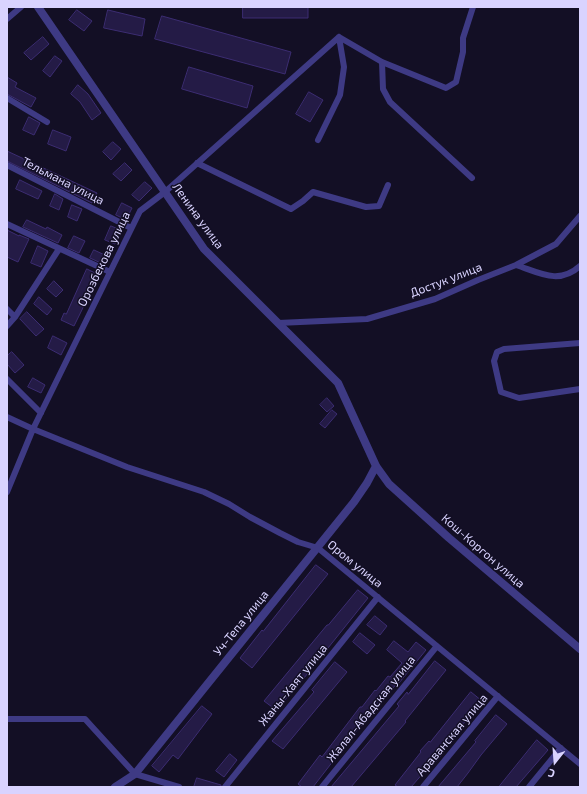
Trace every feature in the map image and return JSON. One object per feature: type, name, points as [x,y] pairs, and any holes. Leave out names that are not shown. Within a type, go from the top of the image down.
[{"type":"street","points":[[7,18],[21,7]]},
{"type":"street","name":"Ленина улица","points":[[38,7],[204,249],[338,383],[376,466]]},
{"type":"street","points":[[339,37],[382,62],[446,88],[456,82],[463,52],[463,38],[473,7]]},
{"type":"street","points":[[318,140],[340,95],[344,67],[339,37]]},
{"type":"street","name":"Орозбекова улица","points":[[7,492],[33,429],[140,211],[165,192],[339,37]]},
{"type":"street","points":[[382,62],[383,89],[390,102],[472,178]]},
{"type":"street","points":[[7,98],[47,122]]},
{"type":"street","points":[[197,163],[291,209],[313,192],[366,208],[380,206],[388,185]]},
{"type":"street","name":"Тельмана улица","points":[[7,165],[132,228]]},
{"type":"street","name":"Достук улица","points":[[278,323],[366,319],[435,299],[516,265],[556,244],[580,216]]},
{"type":"street","points":[[7,224],[110,272]]},
{"type":"street","points":[[7,326],[15,317],[59,249]]},
{"type":"street","points":[[516,265],[543,275],[557,277],[572,273],[580,266]]},
{"type":"street","points":[[7,309],[15,317]]},
{"type":"street","points":[[580,343],[504,349],[497,352],[494,361],[501,392],[512,396],[519,398],[580,389]]},
{"type":"street","points":[[7,379],[41,413]]},
{"type":"street","name":"Ором улица","points":[[7,417],[127,467],[204,492],[298,542],[318,548],[580,764]]},
{"type":"street","name":"Уч-Тепа улица","points":[[115,787],[135,774],[354,502],[376,466]]},
{"type":"street","name":"Кош-Коргон улица","points":[[376,466],[389,484],[443,534],[580,649]]},
{"type":"street","name":"Жаны-Хаят улица","points":[[225,787],[378,597]]},
{"type":"street","name":"Жалал-Абадская улица","points":[[322,787],[437,646]]},
{"type":"street","name":"Араванская улица","points":[[423,787],[498,696]]},
{"type":"street","points":[[7,719],[85,719],[135,774],[179,787]]},
{"type":"street","points":[[529,787],[561,748]]},
{"type":"building","points":[[243,7],[308,7],[308,18],[243,18]]},
{"type":"building","points":[[77,10],[92,21],[84,31],[69,20]]},
{"type":"building","points":[[108,10],[145,19],[142,36],[104,28]]},
{"type":"building","points":[[162,16],[291,52],[285,74],[155,39]]},
{"type":"building","points":[[43,37],[49,44],[31,60],[24,53]]},
{"type":"building","points":[[55,56],[62,61],[50,77],[43,71]]},
{"type":"building","points":[[189,67],[253,86],[247,108],[182,89]]},
{"type":"building","points":[[7,77],[17,83],[15,87],[36,98],[31,107],[7,94]]},
{"type":"building","points":[[78,85],[88,94],[101,113],[92,120],[80,102],[71,94]]},
{"type":"building","points":[[309,92],[323,100],[310,122],[296,114]]},
{"type":"building","points":[[29,117],[40,123],[34,135],[23,130]]},
{"type":"building","points":[[53,130],[71,137],[66,151],[48,144]]},
{"type":"building","points":[[113,142],[121,149],[111,160],[103,152]]},
{"type":"building","points":[[7,151],[97,193],[92,203],[7,161]]},
{"type":"building","points":[[125,163],[132,170],[121,181],[113,174]]},
{"type":"building","points":[[20,180],[42,191],[38,199],[16,189]]},
{"type":"building","points":[[145,182],[152,188],[139,201],[132,195]]},
{"type":"building","points":[[55,194],[63,199],[59,210],[50,206]]},
{"type":"building","points":[[122,203],[132,208],[126,220],[116,215]]},
{"type":"building","points":[[72,205],[82,209],[77,221],[68,217]]},
{"type":"building","points":[[27,220],[46,229],[47,227],[62,235],[58,243],[23,227]]},
{"type":"building","points":[[111,226],[121,230],[115,244],[105,240]]},
{"type":"building","points":[[7,230],[29,239],[18,262],[7,257]]},
{"type":"building","points":[[74,236],[85,241],[79,253],[68,248]]},
{"type":"building","points":[[38,246],[48,251],[41,267],[31,263]]},
{"type":"building","points":[[94,250],[107,256],[103,264],[90,258]]},
{"type":"building","points":[[87,269],[99,275],[74,326],[61,320],[64,313],[66,314]]},
{"type":"building","points":[[54,281],[63,290],[56,297],[47,289]]},
{"type":"building","points":[[39,297],[52,309],[47,315],[34,304]]},
{"type":"building","points":[[27,312],[44,329],[36,336],[20,319]]},
{"type":"building","points":[[53,336],[67,343],[61,355],[48,348]]},
{"type":"building","points":[[12,352],[24,365],[15,373],[7,364],[7,356]]},
{"type":"building","points":[[33,378],[45,385],[41,393],[28,387]]},
{"type":"building","points":[[327,398],[334,406],[327,412],[320,405]]},
{"type":"building","points":[[332,410],[337,414],[325,428],[320,424]]},
{"type":"building","points":[[316,565],[328,574],[252,668],[240,658]]},
{"type":"building","points":[[358,590],[368,598],[304,678],[276,710],[264,701],[327,625]]},
{"type":"building","points":[[375,616],[387,626],[380,635],[367,625]]},
{"type":"building","points":[[360,633],[375,645],[367,654],[353,642]]},
{"type":"building","points":[[394,641],[408,652],[416,642],[426,650],[399,683],[398,682],[375,710],[374,709],[313,787],[302,787],[298,784],[320,755],[322,757],[360,707],[362,707],[375,690],[376,691],[388,676],[390,677],[402,663],[387,650]]},
{"type":"building","points":[[435,661],[446,670],[405,721],[406,722],[351,787],[331,787],[399,706],[397,704],[407,692],[408,694]]},
{"type":"building","points":[[335,662],[347,672],[283,749],[272,741],[314,692],[312,690]]},
{"type":"building","points":[[471,692],[482,701],[441,752],[443,753],[435,763],[433,762],[411,787],[398,787],[395,785],[421,752],[420,751],[429,741],[430,742]]},
{"type":"building","points":[[202,706],[212,714],[178,759],[173,755],[159,772],[152,766]]},
{"type":"building","points":[[496,715],[507,724],[457,787],[438,787],[476,742],[475,741]]},
{"type":"building","points":[[537,740],[548,750],[516,787],[499,787]]},
{"type":"building","points":[[230,754],[237,760],[224,777],[216,771]]},
{"type":"building","points":[[197,778],[221,785],[221,787],[194,787]]}]
